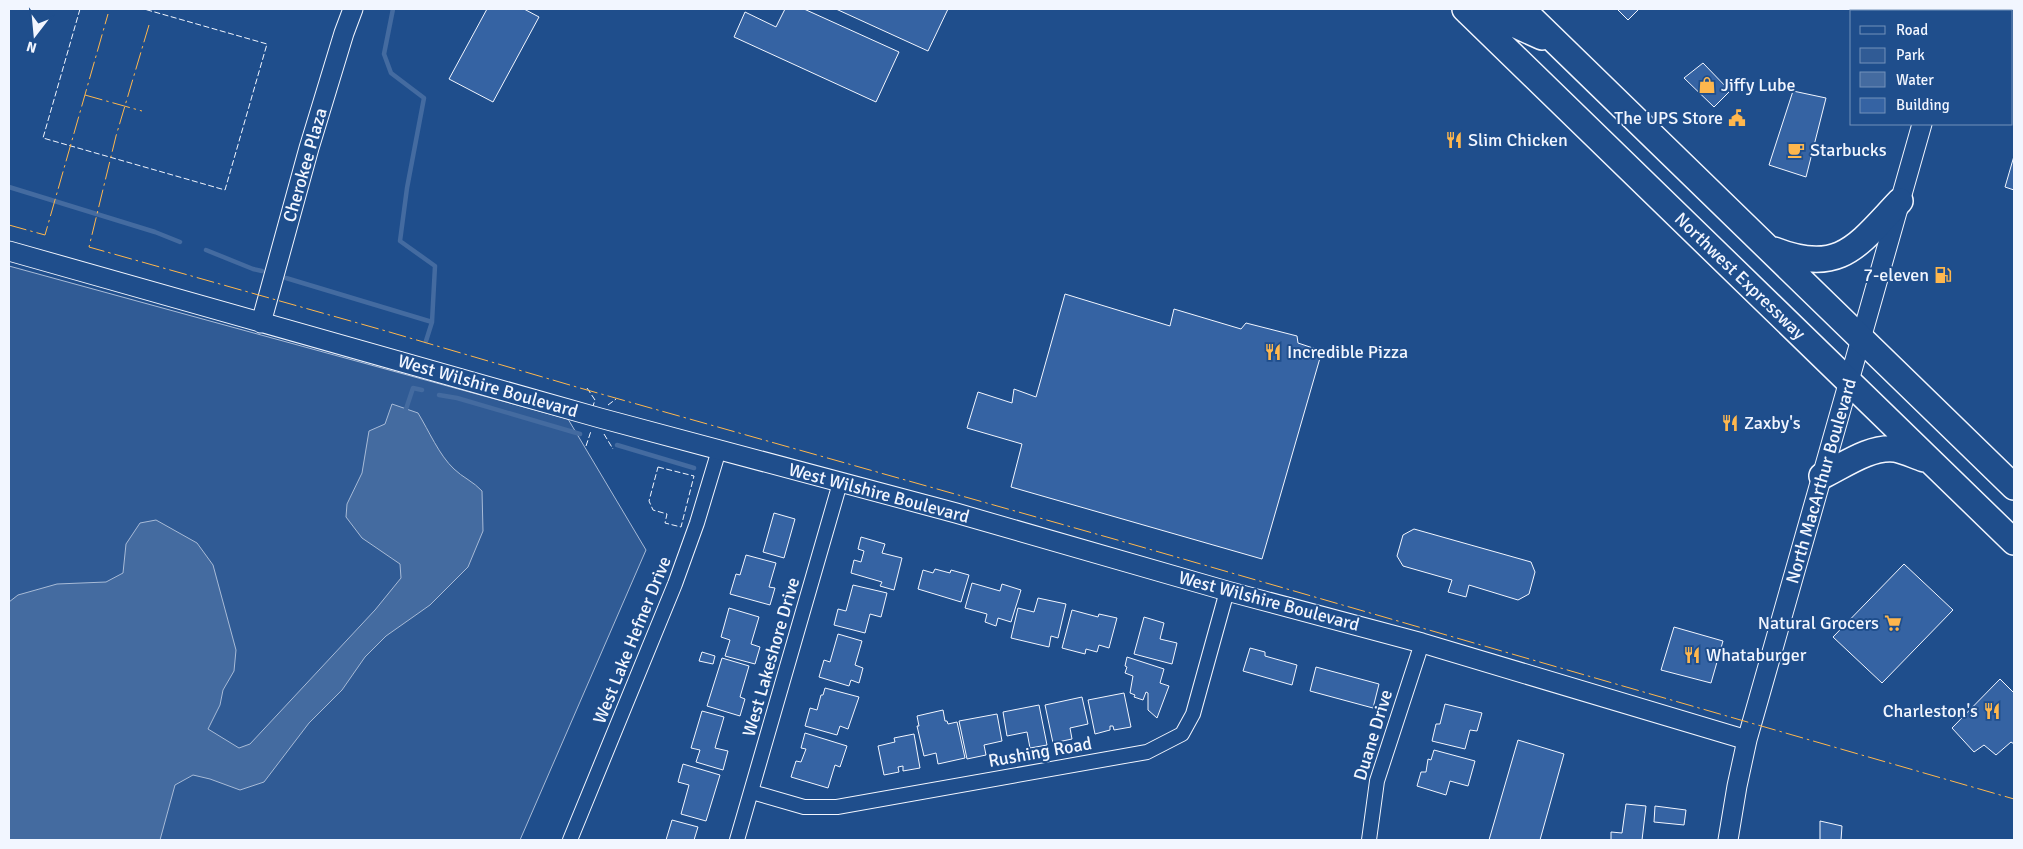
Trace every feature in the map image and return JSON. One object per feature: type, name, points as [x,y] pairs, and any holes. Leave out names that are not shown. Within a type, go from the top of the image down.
[{"type":"highway","points":[[1522,9],[2014,488]]},
{"type":"highway","points":[[1467,10],[1485,11],[1564,48]]},
{"type":"highway","name":"Northwest Expressway","points":[[1467,10],[2014,542]]},
{"type":"highway","points":[[1768,248],[1793,258],[1807,260],[1832,258],[1854,248],[1900,201]]},
{"type":"highway","points":[[1822,476],[1862,456],[1884,450],[1894,449],[1932,462]]},
{"type":"street","name":"Cherokee Plaza","points":[[261,323],[312,139],[344,32],[353,9]]},
{"type":"street","name":"North MacArthur Boulevard","points":[[1728,840],[1747,740],[1922,125]]},
{"type":"street","name":"West Wilshire Boulevard","points":[[9,251],[261,323],[840,483],[956,513],[1422,643],[1747,740]]},
{"type":"street","name":"West Lake Hefner Drive","points":[[570,840],[675,584],[720,450]]},
{"type":"street","name":"West Lakeshore Drive","points":[[737,840],[840,483]]},
{"type":"street","name":"Rushing Road","points":[[752,792],[804,806],[837,807],[1147,752],[1182,734],[1193,714],[1227,590]]},
{"type":"street","name":"Duane Drive","points":[[1368,840],[1377,781],[1422,643]]},
{"type":"green space","points":[[9,266],[568,419],[646,550],[520,840],[9,840]]},
{"type":"water","points":[[392,404],[418,413],[439,450],[449,463],[457,472],[482,491],[483,531],[468,567],[430,605],[386,636],[365,657],[342,690],[309,723],[264,782],[240,790],[193,775],[175,785],[160,840],[9,840],[9,602],[18,595],[57,584],[106,582],[123,573],[126,544],[140,523],[156,520],[197,543],[213,565],[236,650],[234,671],[223,690],[220,705],[208,729],[239,748],[250,744],[375,610],[401,578],[400,564],[362,538],[346,517],[347,504],[362,473],[369,431],[385,424]]},
{"type":"building","points":[[487,9],[524,9],[539,17],[493,102],[449,79]]},
{"type":"building","points":[[785,9],[804,9],[899,52],[876,102],[734,37],[745,12],[776,27]]},
{"type":"building","points":[[836,9],[948,9],[928,51]]},
{"type":"building","points":[[1617,9],[1639,9],[1628,20]]},
{"type":"building","name":"Jiffy Lube","points":[[1703,63],[1730,91],[1714,107],[1684,78]]},
{"type":"building","points":[[1793,91],[1826,98],[1806,177],[1769,165]]},
{"type":"building","points":[[2014,156],[2014,190],[2005,187]]},
{"type":"building","points":[[1065,294],[1170,326],[1174,309],[1241,329],[1246,323],[1297,336],[1298,343],[1322,351],[1262,559],[1011,487],[1022,444],[967,428],[978,392],[1012,403],[1014,389],[1036,397]]},
{"type":"building","points":[[774,513],[795,519],[784,558],[763,552]]},
{"type":"building","points":[[1414,529],[1531,562],[1535,572],[1529,594],[1518,600],[1469,585],[1466,597],[1448,592],[1452,580],[1403,566],[1397,556],[1403,535]]},
{"type":"building","points":[[861,537],[885,544],[882,553],[902,558],[894,590],[880,586],[882,582],[851,573],[854,560],[861,562],[864,551],[858,549]]},
{"type":"building","points":[[746,555],[776,563],[769,587],[775,588],[770,605],[730,594],[736,574],[740,575]]},
{"type":"building","name":"Natural Grocers","points":[[1904,564],[1953,610],[1882,683],[1833,637]]},
{"type":"building","points":[[935,569],[950,573],[951,570],[969,575],[961,602],[918,589],[923,570],[933,573]]},
{"type":"building","points":[[972,583],[1000,591],[1002,584],[1021,590],[1011,622],[998,618],[996,626],[985,622],[987,614],[965,608]]},
{"type":"building","points":[[853,585],[887,593],[881,617],[870,614],[865,633],[834,625],[838,609],[846,611]]},
{"type":"building","points":[[1038,598],[1066,604],[1058,638],[1051,636],[1049,647],[1011,638],[1018,608],[1034,612]]},
{"type":"building","points":[[729,608],[759,617],[751,644],[760,647],[755,664],[725,656],[730,640],[721,637]]},
{"type":"building","points":[[1072,610],[1098,617],[1099,614],[1117,618],[1109,648],[1099,645],[1097,652],[1086,649],[1085,654],[1062,648]]},
{"type":"building","points":[[1144,617],[1164,623],[1160,639],[1177,643],[1172,664],[1134,654]]},
{"type":"building","name":"Whataburger","points":[[1674,627],[1723,641],[1711,683],[1661,670]]},
{"type":"building","points":[[838,634],[862,641],[855,665],[863,668],[859,683],[851,680],[849,686],[819,677],[824,660],[830,662]]},
{"type":"building","points":[[1250,648],[1265,652],[1265,656],[1297,665],[1292,685],[1243,671]]},
{"type":"building","points":[[702,652],[715,656],[713,664],[699,661]]},
{"type":"building","points":[[1127,657],[1164,669],[1160,683],[1169,686],[1157,718],[1148,710],[1148,693],[1146,692],[1143,700],[1134,697],[1135,695],[1130,693],[1133,676],[1125,673]]},
{"type":"building","points":[[722,658],[749,666],[740,697],[745,699],[740,716],[707,706]]},
{"type":"building","points":[[1316,667],[1379,684],[1373,708],[1310,691]]},
{"type":"building","name":"Charleston's","points":[[2000,679],[2014,693],[2014,744],[2011,742],[1996,755],[1984,745],[1974,752],[1952,728]]},
{"type":"building","points":[[825,688],[859,697],[848,729],[840,726],[837,735],[805,726],[810,708],[817,710]]},
{"type":"building","points":[[1124,693],[1131,727],[1114,730],[1113,726],[1110,726],[1110,730],[1095,734],[1088,700]]},
{"type":"building","points":[[1082,697],[1088,724],[1070,728],[1072,739],[1053,743],[1045,705]]},
{"type":"building","points":[[1445,704],[1482,713],[1477,731],[1470,730],[1465,749],[1432,741],[1436,724],[1440,724]]},
{"type":"building","points":[[1039,705],[1047,745],[1030,748],[1027,732],[1007,736],[1003,712]]},
{"type":"building","points":[[943,710],[945,721],[948,724],[957,722],[965,758],[938,764],[936,753],[924,756],[917,726],[919,726],[917,716]]},
{"type":"building","points":[[702,711],[724,717],[715,748],[728,751],[723,770],[696,762],[700,750],[691,748]]},
{"type":"building","points":[[997,714],[1002,741],[984,745],[986,755],[967,759],[959,721]]},
{"type":"building","points":[[805,733],[847,746],[840,767],[835,765],[828,788],[791,777],[796,761],[801,762],[806,749],[801,748]]},
{"type":"building","points":[[914,734],[920,768],[903,771],[903,766],[898,767],[899,772],[884,775],[878,746],[895,742],[894,738]]},
{"type":"building","points":[[1518,740],[1564,754],[1540,840],[1489,840]]},
{"type":"building","points":[[1434,750],[1475,761],[1468,786],[1450,781],[1446,795],[1417,786],[1421,772],[1426,772],[1428,759],[1431,760]]},
{"type":"building","points":[[683,764],[720,775],[706,821],[681,814],[689,785],[678,782]]},
{"type":"building","points":[[1626,804],[1646,806],[1642,840],[1611,840],[1611,832],[1622,833]]},
{"type":"building","points":[[1655,806],[1686,810],[1684,825],[1654,822]]},
{"type":"building","points":[[672,820],[698,827],[694,840],[666,840]]},
{"type":"building","points":[[1820,821],[1842,826],[1841,840],[1820,840]]},
{"type":"waterway","points":[[393,9],[384,54],[391,73],[424,98],[407,188],[400,241],[435,266],[432,322]]},
{"type":"waterway","points":[[9,187],[155,232],[180,242]]},
{"type":"waterway","points":[[206,250],[262,271]]},
{"type":"waterway","points":[[286,278],[432,322],[426,341]]},
{"type":"waterway","points":[[406,409],[413,388],[422,390]]},
{"type":"waterway","points":[[439,395],[457,398],[580,434]]},
{"type":"waterway","points":[[617,445],[694,468]]},
{"type":"fence","points":[[80,9],[43,138],[225,190],[267,44],[144,9]]},
{"type":"fence","points":[[587,388],[595,400],[593,406]]},
{"type":"fence","points":[[608,405],[616,399]]},
{"type":"fence","points":[[586,446],[591,431]]},
{"type":"fence","points":[[604,434],[613,449]]},
{"type":"fence","points":[[658,467],[694,476],[681,527],[665,523],[667,514],[653,510],[649,501],[658,467]]},
{"type":"power","points":[[9,225],[45,235],[108,14]]},
{"type":"power","points":[[149,25],[116,136],[89,247],[1121,541],[2014,799]]},
{"type":"power","points":[[85,95],[142,111]]},
{"type":"place","name":"Jiffy Lube","points":[[1707,85]]},
{"type":"place","name":"The UPS Store","points":[[1737,118]]},
{"type":"place","name":"Slim Chicken","points":[[1454,140]]},
{"type":"place","name":"Starbucks","points":[[1796,150]]},
{"type":"place","name":"7-eleven","points":[[1943,275]]},
{"type":"place","name":"Incredible Pizza","points":[[1273,352]]},
{"type":"place","name":"Zaxby's","points":[[1730,423]]},
{"type":"place","name":"Natural Grocers","points":[[1893,623]]},
{"type":"place","name":"Whataburger","points":[[1692,655]]},
{"type":"place","name":"Charleston's","points":[[1992,711]]}]
